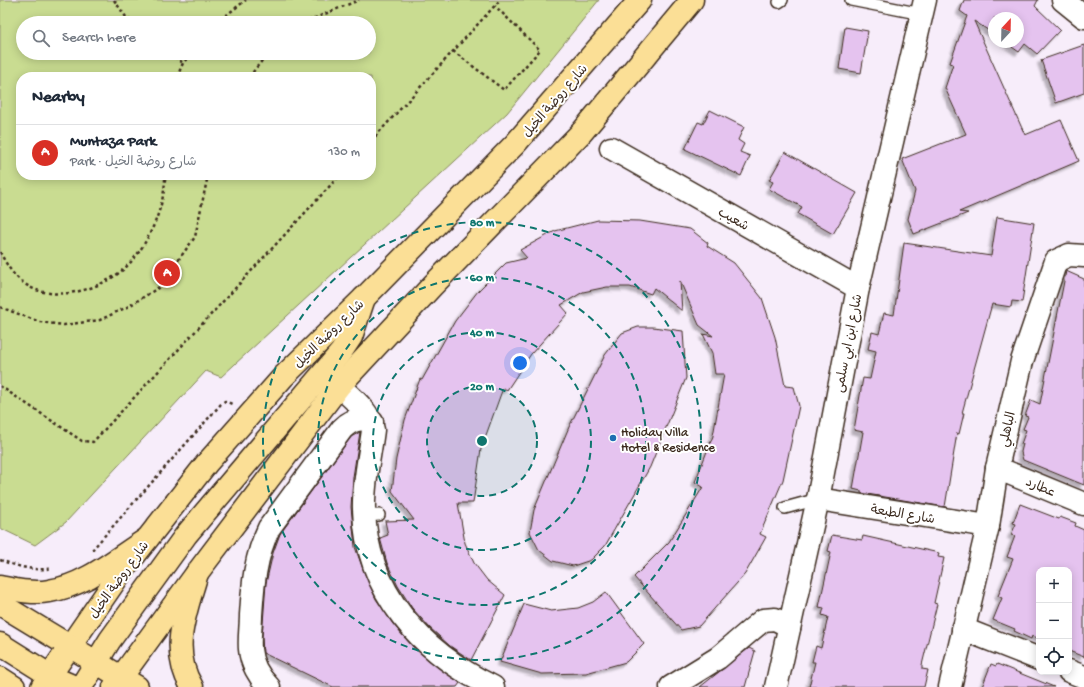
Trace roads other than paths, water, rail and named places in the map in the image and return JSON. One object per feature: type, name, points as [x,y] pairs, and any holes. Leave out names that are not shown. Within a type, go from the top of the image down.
[{"type":"main road","name":"شارع روضة الخيل","points":[[54,684],[70,646],[147,539],[207,463],[284,376],[364,298],[516,144],[640,0]]},
{"type":"main road","points":[[0,604],[95,662],[120,685],[197,573],[339,386],[433,285],[582,132],[692,0]]},
{"type":"main road","points":[[78,687],[186,535],[341,352],[351,337],[364,298]]},
{"type":"main road","points":[[0,586],[30,592],[48,592],[61,589],[92,574],[147,539]]},
{"type":"main road","points":[[192,687],[182,664],[180,643],[184,621],[197,573]]},
{"type":"main road","points":[[0,644],[54,684],[78,687]]},
{"type":"main road","points":[[70,646],[77,655],[81,665],[78,687]]},
{"type":"main road","points":[[0,678],[14,687]]},
{"type":"street","name":"شارع ابن ابي سلمى","points":[[776,687],[818,499],[858,288],[924,7]]},
{"type":"street","name":"شعيب","points":[[611,148],[858,288]]},
{"type":"street","name":"الباهلي","points":[[950,687],[988,526],[997,468],[1022,361],[1056,261],[1069,255],[1084,256]]},
{"type":"street","points":[[339,386],[365,411],[372,422],[373,430],[364,507],[372,516],[366,536],[373,565],[386,592],[402,616],[424,640],[443,656],[475,678],[493,687]]},
{"type":"street","points":[[269,687],[263,681],[254,666],[250,649],[254,571],[263,542],[269,528],[342,429],[354,420],[360,419],[372,422]]},
{"type":"street","name":"عطارد","points":[[997,468],[1084,504]]},
{"type":"street","name":"شارع الطبعة","points":[[818,499],[988,526]]},
{"type":"street","points":[[671,687],[718,658],[763,620],[775,619],[785,624],[789,628]]},
{"type":"street","points":[[963,629],[1036,658]]},
{"type":"street","points":[[1072,672],[1084,677]]},
{"type":"lane","points":[[851,0],[924,7]]},
{"type":"lane","points":[[785,508],[818,499]]},
{"type":"place","name":"Muntaza Park","points":[[167,273]]},
{"type":"place","name":"Holiday Villa Hotel & Residence","points":[[613,438]]}]
